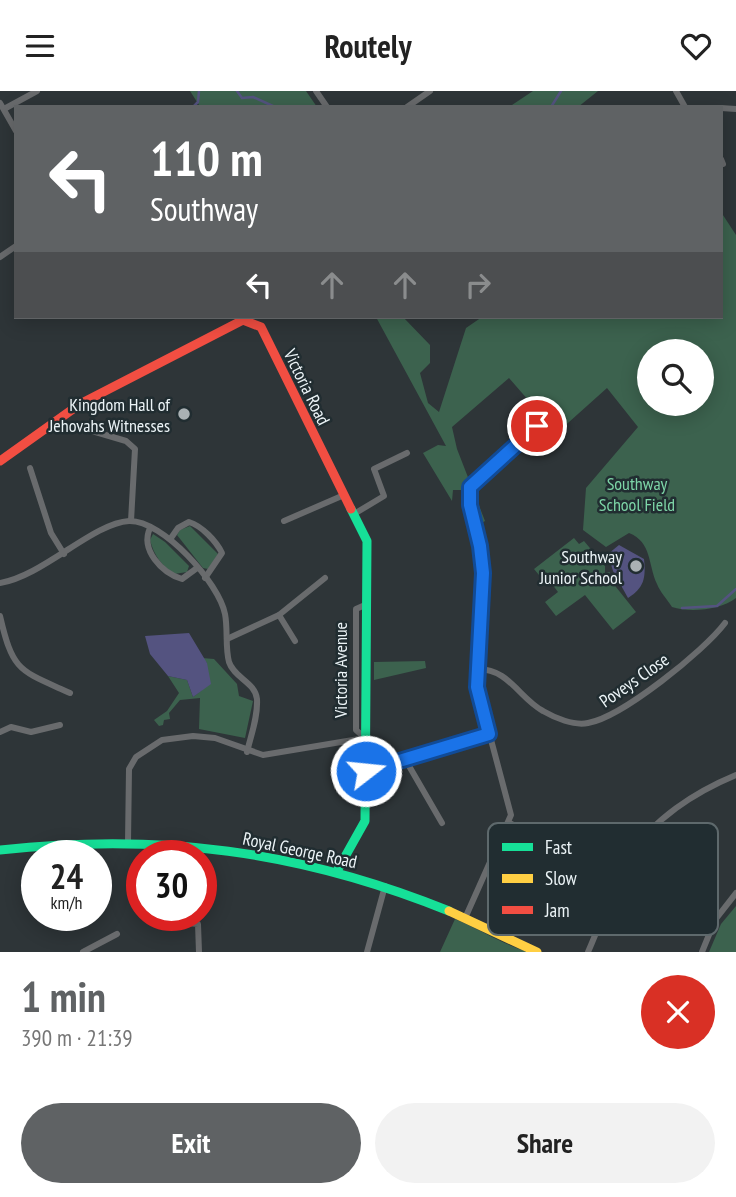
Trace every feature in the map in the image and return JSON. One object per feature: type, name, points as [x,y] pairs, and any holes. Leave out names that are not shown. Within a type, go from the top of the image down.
[{"type":"street","points":[[14,127],[2,106],[37,91]]},
{"type":"street","points":[[410,105],[430,91]]},
{"type":"street","name":"Victoria Road","points":[[0,461],[89,399],[243,320],[261,327],[367,541]]},
{"type":"street","points":[[510,823],[510,804],[477,687],[483,573],[480,546],[470,505],[470,487],[537,426],[530,418]]},
{"type":"street","points":[[82,428],[126,441],[135,449],[131,521]]},
{"type":"street","points":[[354,515],[384,496],[374,469],[407,453]]},
{"type":"street","points":[[30,468],[51,533],[64,554]]},
{"type":"street","points":[[284,521],[344,495]]},
{"type":"street","points":[[0,583],[32,572],[111,526],[131,521],[171,538],[205,578],[221,603],[232,668],[250,684],[256,695],[257,710],[247,752]]},
{"type":"street","points":[[171,538],[178,528],[189,522],[197,524],[218,546],[222,553],[205,578]]},
{"type":"street","points":[[150,528],[148,543],[163,570],[182,579],[197,568]]},
{"type":"street","name":"Victoria Avenue","points":[[337,871],[365,821],[367,541]]},
{"type":"street","points":[[227,639],[279,615],[325,578]]},
{"type":"street","points":[[279,615],[295,641]]},
{"type":"street","points":[[0,616],[8,649],[16,665],[25,673],[70,693]]},
{"type":"street","name":"Poveys Close","points":[[478,669],[494,670],[522,690],[540,710],[566,722],[587,724],[608,717],[701,650],[725,623]]},
{"type":"street","points":[[0,732],[10,727],[31,732],[60,725]]},
{"type":"street","points":[[366,771],[489,734]]},
{"type":"street","points":[[128,840],[130,769],[136,757],[162,740],[193,736],[215,739],[247,752],[263,755],[365,738]]},
{"type":"street","points":[[405,759],[442,823]]},
{"type":"street","points":[[660,823],[702,792],[736,775]]},
{"type":"street","name":"Royal George Road","points":[[0,850],[48,844],[126,842]]},
{"type":"street","name":"Royal George Road","points":[[217,850],[245,853],[337,871],[466,916],[488,927]]},
{"type":"street","points":[[466,916],[488,865]]},
{"type":"street","points":[[368,952],[385,886]]},
{"type":"street","points":[[718,916],[736,893]]},
{"type":"street","points":[[198,931],[199,952]]},
{"type":"street","points":[[83,952],[117,934]]},
{"type":"street","name":"Royal George Road","points":[[503,935],[537,952]]},
{"type":"street","points":[[588,952],[595,935]]},
{"type":"street","points":[[702,952],[709,935]]},
{"type":"green space","points":[[190,91],[306,91],[316,105],[199,105]]},
{"type":"green space","points":[[533,91],[598,91],[580,105],[512,105]]},
{"type":"green space","name":"Southway School Field","points":[[723,215],[736,235],[736,598],[714,608],[696,610],[672,607],[658,587],[642,542],[629,533],[606,547],[583,530],[586,488],[638,427],[607,388],[559,431],[549,424],[509,378],[452,427],[457,449],[485,521],[478,525],[462,490],[453,490],[452,501],[423,453],[438,445],[446,446],[377,319],[405,319],[430,345],[430,363],[420,373],[428,403],[439,412],[466,328],[479,319],[723,319]]},
{"type":"green space","points":[[190,526],[218,554],[208,569],[203,568],[177,535],[180,530]]},
{"type":"green space","points":[[153,534],[189,566],[187,572],[174,574],[162,563],[150,540]]},
{"type":"green space","points":[[574,538],[579,544],[584,541],[605,566],[605,573],[610,572],[608,577],[636,612],[613,630],[585,595],[556,616],[545,602],[558,592],[543,572],[539,575],[534,569]]},
{"type":"green space","points":[[202,658],[214,659],[237,684],[239,696],[253,701],[245,738],[199,729],[200,698],[180,700],[169,713],[170,719],[164,720],[163,725],[159,726],[154,720],[167,711],[179,693],[168,676],[187,680],[193,697],[202,690],[207,663]]},
{"type":"green space","points":[[425,661],[426,668],[374,680],[374,662]]},
{"type":"green space","points":[[736,906],[736,952],[709,952],[721,924]]},
{"type":"green space","points":[[455,919],[528,952],[440,952]]},
{"type":"shaded area","points":[[619,545],[644,559],[643,582],[628,598],[613,571],[608,554]]},
{"type":"shaded area","points":[[189,633],[207,663],[211,684],[193,697],[187,680],[168,676],[150,654],[145,636]]},
{"type":"waterway","points":[[195,105],[199,91]]},
{"type":"waterway","points":[[237,91],[242,98],[253,97],[271,105]]},
{"type":"waterway","points":[[552,105],[561,91]]},
{"type":"waterway","points":[[682,608],[717,606],[736,589]]},
{"type":"traffic: fast","points":[[337,871],[365,821],[367,541],[351,509]]},
{"type":"traffic: fast","points":[[0,850],[117,844],[228,851],[338,873],[449,911]]},
{"type":"traffic: slow","points":[[449,911],[488,929]]},
{"type":"traffic: slow","points":[[501,935],[537,952]]},
{"type":"traffic: jam","points":[[0,461],[80,404],[243,320],[261,327],[351,509]]},
{"type":"place","name":"Kingdom Hall of Jehovahs Witnesses","points":[[184,414]]},
{"type":"place","name":"Southway Junior School","points":[[636,566]]},
{"type":"route","points":[[366,771],[489,734],[477,687],[483,573],[480,546],[470,505],[470,487],[537,426]]}]
